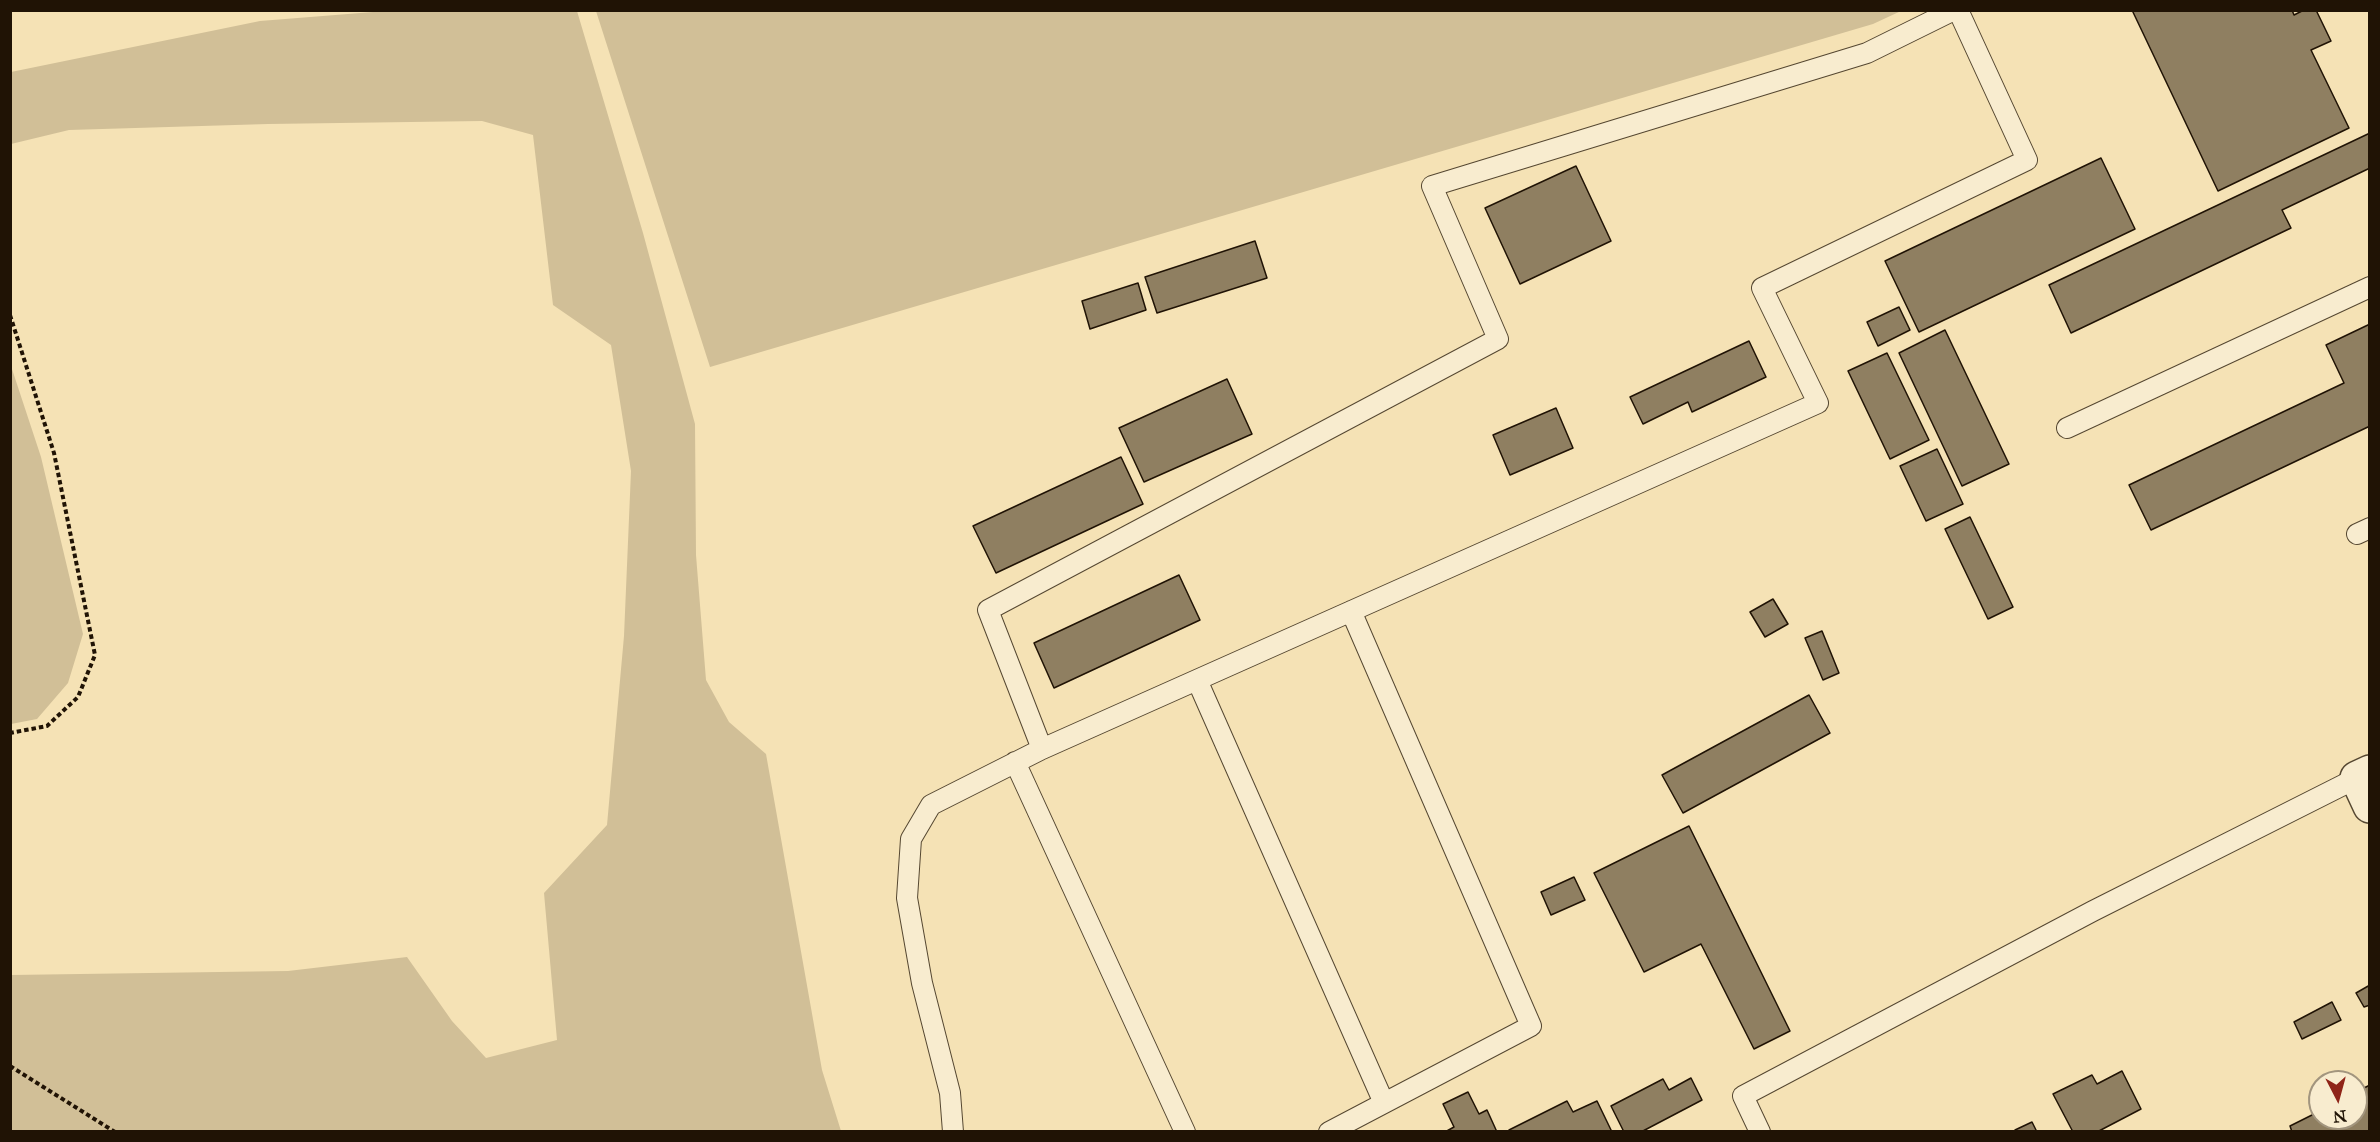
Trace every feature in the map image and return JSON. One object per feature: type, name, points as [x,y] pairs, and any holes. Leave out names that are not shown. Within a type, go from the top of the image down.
[{"type":"lane","points":[[953,1131],[950,1094],[922,983],[907,898],[911,840],[931,805],[1042,749],[1818,402],[1762,288],[2027,160],[1956,10],[1867,53],[1432,186],[1498,339],[988,609],[1042,749]]},
{"type":"lane","points":[[2067,428],[2370,287]]},
{"type":"lane","points":[[1329,1131],[1531,1026],[1351,611]]},
{"type":"lane","points":[[1197,680],[1384,1103]]},
{"type":"lane","points":[[1015,762],[1185,1131]]},
{"type":"lane","points":[[1760,1131],[1743,1096],[2093,911],[2365,785]]},
{"type":"path","points":[[10,315],[54,453],[95,655],[78,697],[47,726],[10,733]]},
{"type":"path","points":[[10,1066],[115,1131]]},
{"type":"shaded area","points":[[398,10],[577,11],[643,233],[695,424],[696,555],[706,680],[729,722],[766,754],[822,1070],[841,1131],[11,1131],[11,975],[288,971],[407,957],[452,1021],[486,1058],[557,1040],[544,893],[607,825],[624,636],[631,471],[611,345],[553,305],[533,135],[482,121],[268,124],[69,130],[11,144],[11,72],[260,21]]},
{"type":"shaded area","points":[[596,10],[1901,11],[1873,24],[710,367]]},
{"type":"shaded area","points":[[10,363],[41,457],[83,634],[68,683],[37,719],[11,724]]},
{"type":"building","points":[[2132,10],[2292,10],[2294,15],[2304,10],[2316,10],[2331,41],[2311,50],[2349,128],[2218,191]]},
{"type":"building","points":[[2370,133],[2370,168],[2282,210],[2291,228],[2071,333],[2049,285]]},
{"type":"building","points":[[2101,158],[2135,229],[1919,332],[1885,261]]},
{"type":"building","points":[[1576,166],[1611,241],[1520,284],[1485,208]]},
{"type":"building","points":[[1255,241],[1267,278],[1157,313],[1145,277]]},
{"type":"building","points":[[1138,283],[1146,310],[1090,329],[1082,301]]},
{"type":"building","points":[[1899,307],[1910,330],[1878,346],[1867,322]]},
{"type":"building","points":[[2370,324],[2370,426],[2151,530],[2129,485],[2344,383],[2326,345]]},
{"type":"building","points":[[1945,330],[2009,464],[1962,486],[1899,353]]},
{"type":"building","points":[[1749,341],[1766,377],[1692,412],[1688,402],[1643,424],[1630,397]]},
{"type":"building","points":[[1887,353],[1929,440],[1890,459],[1848,371]]},
{"type":"building","points":[[1227,379],[1252,434],[1144,482],[1119,428]]},
{"type":"building","points":[[1556,408],[1573,448],[1510,475],[1493,435]]},
{"type":"building","points":[[1937,449],[1963,504],[1926,521],[1900,466]]},
{"type":"building","points":[[1121,457],[1143,504],[996,573],[973,526]]},
{"type":"building","points":[[1970,517],[2013,607],[1988,619],[1945,529]]},
{"type":"building","points":[[1179,575],[1200,620],[1054,688],[1034,643]]},
{"type":"building","points":[[1773,599],[1788,624],[1765,637],[1750,612]]},
{"type":"building","points":[[1822,631],[1839,673],[1823,680],[1805,638]]},
{"type":"building","points":[[1809,695],[1830,733],[1683,813],[1662,775]]},
{"type":"building","points":[[1689,826],[1790,1031],[1754,1049],[1701,944],[1644,972],[1594,873]]},
{"type":"building","points":[[1574,877],[1585,900],[1551,915],[1541,892]]},
{"type":"building","points":[[2370,985],[2370,1005],[2364,1007],[2356,993]]},
{"type":"building","points":[[2332,1002],[2341,1020],[2302,1039],[2294,1022]]},
{"type":"building","points":[[2122,1071],[2141,1109],[2097,1132],[2073,1132],[2053,1094],[2092,1075],[2097,1084]]},
{"type":"building","points":[[1691,1078],[1702,1100],[1641,1132],[1624,1132],[1611,1106],[1663,1079],[1669,1090]]},
{"type":"building","points":[[2370,1085],[2370,1132],[2292,1132],[2290,1126],[2308,1117],[2308,1130],[2368,1130],[2368,1086]]},
{"type":"building","points":[[1468,1092],[1479,1114],[1487,1110],[1497,1132],[1445,1132],[1454,1127],[1443,1104]]},
{"type":"building","points":[[1567,1101],[1573,1112],[1597,1101],[1612,1132],[1510,1132],[1509,1130]]},
{"type":"building","points":[[2032,1122],[2037,1132],[2016,1132],[2015,1130]]}]
